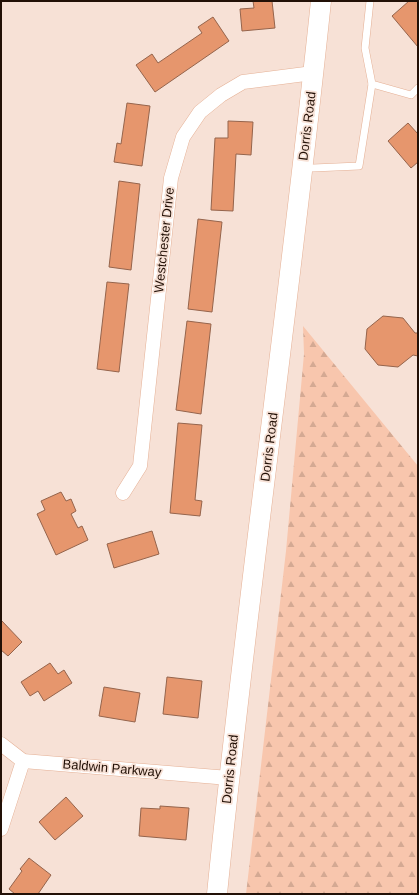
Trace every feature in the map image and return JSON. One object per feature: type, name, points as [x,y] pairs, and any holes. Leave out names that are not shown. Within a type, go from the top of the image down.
[{"type":"street","name":"Dorris Road","points":[[217,894],[229,778],[321,1]]},
{"type":"street","name":"Westchester Drive","points":[[123,493],[140,466],[171,178],[183,137],[200,112],[221,95],[243,82],[313,73]]},
{"type":"street","points":[[1,744],[23,761],[1,829]]},
{"type":"street","name":"Baldwin Parkway","points":[[23,761],[229,778]]},
{"type":"lane","points":[[302,166],[313,168],[359,166],[372,84],[365,48],[370,1]]},
{"type":"lane","points":[[372,84],[411,95],[418,88]]},
{"type":"green space","points":[[303,326],[418,466],[418,894],[246,894],[286,551],[304,354]]},
{"type":"building","points":[[253,1],[272,1],[275,28],[242,31],[240,9],[254,8]]},
{"type":"building","points":[[409,1],[418,1],[418,47],[392,16]]},
{"type":"building","points":[[213,17],[229,41],[155,92],[136,65],[152,54],[158,63],[202,33],[198,27]]},
{"type":"building","points":[[127,103],[150,106],[142,166],[114,162],[117,143],[121,144]]},
{"type":"building","points":[[228,121],[253,122],[251,155],[236,154],[233,211],[211,210],[215,138],[228,138]]},
{"type":"building","points":[[408,123],[418,134],[418,162],[411,168],[388,141]]},
{"type":"building","points":[[119,181],[140,184],[131,270],[109,267]]},
{"type":"building","points":[[198,219],[222,222],[212,312],[188,309]]},
{"type":"building","points":[[107,282],[129,284],[119,372],[97,369]]},
{"type":"building","points":[[383,316],[403,318],[415,333],[418,333],[418,356],[413,355],[398,367],[378,365],[365,349],[367,329]]},
{"type":"building","points":[[187,321],[211,324],[201,414],[176,410]]},
{"type":"building","points":[[178,423],[202,425],[195,500],[202,501],[200,516],[170,513]]},
{"type":"building","points":[[61,492],[66,501],[71,499],[76,511],[71,514],[78,528],[82,526],[88,540],[56,555],[37,514],[45,510],[41,501]]},
{"type":"building","points":[[152,531],[159,554],[114,568],[107,544]]},
{"type":"building","points":[[1,620],[22,642],[8,656],[1,650]]},
{"type":"building","points":[[50,663],[58,674],[64,670],[72,683],[44,701],[38,691],[30,696],[21,682]]},
{"type":"building","points":[[167,677],[202,681],[198,718],[163,714]]},
{"type":"building","points":[[104,687],[140,693],[135,722],[99,716]]},
{"type":"building","points":[[66,797],[83,816],[55,840],[39,822]]},
{"type":"building","points":[[160,806],[189,808],[186,840],[139,836],[141,808],[160,809]]},
{"type":"building","points":[[29,858],[51,875],[38,894],[15,894],[9,889],[22,871],[20,869]]}]
